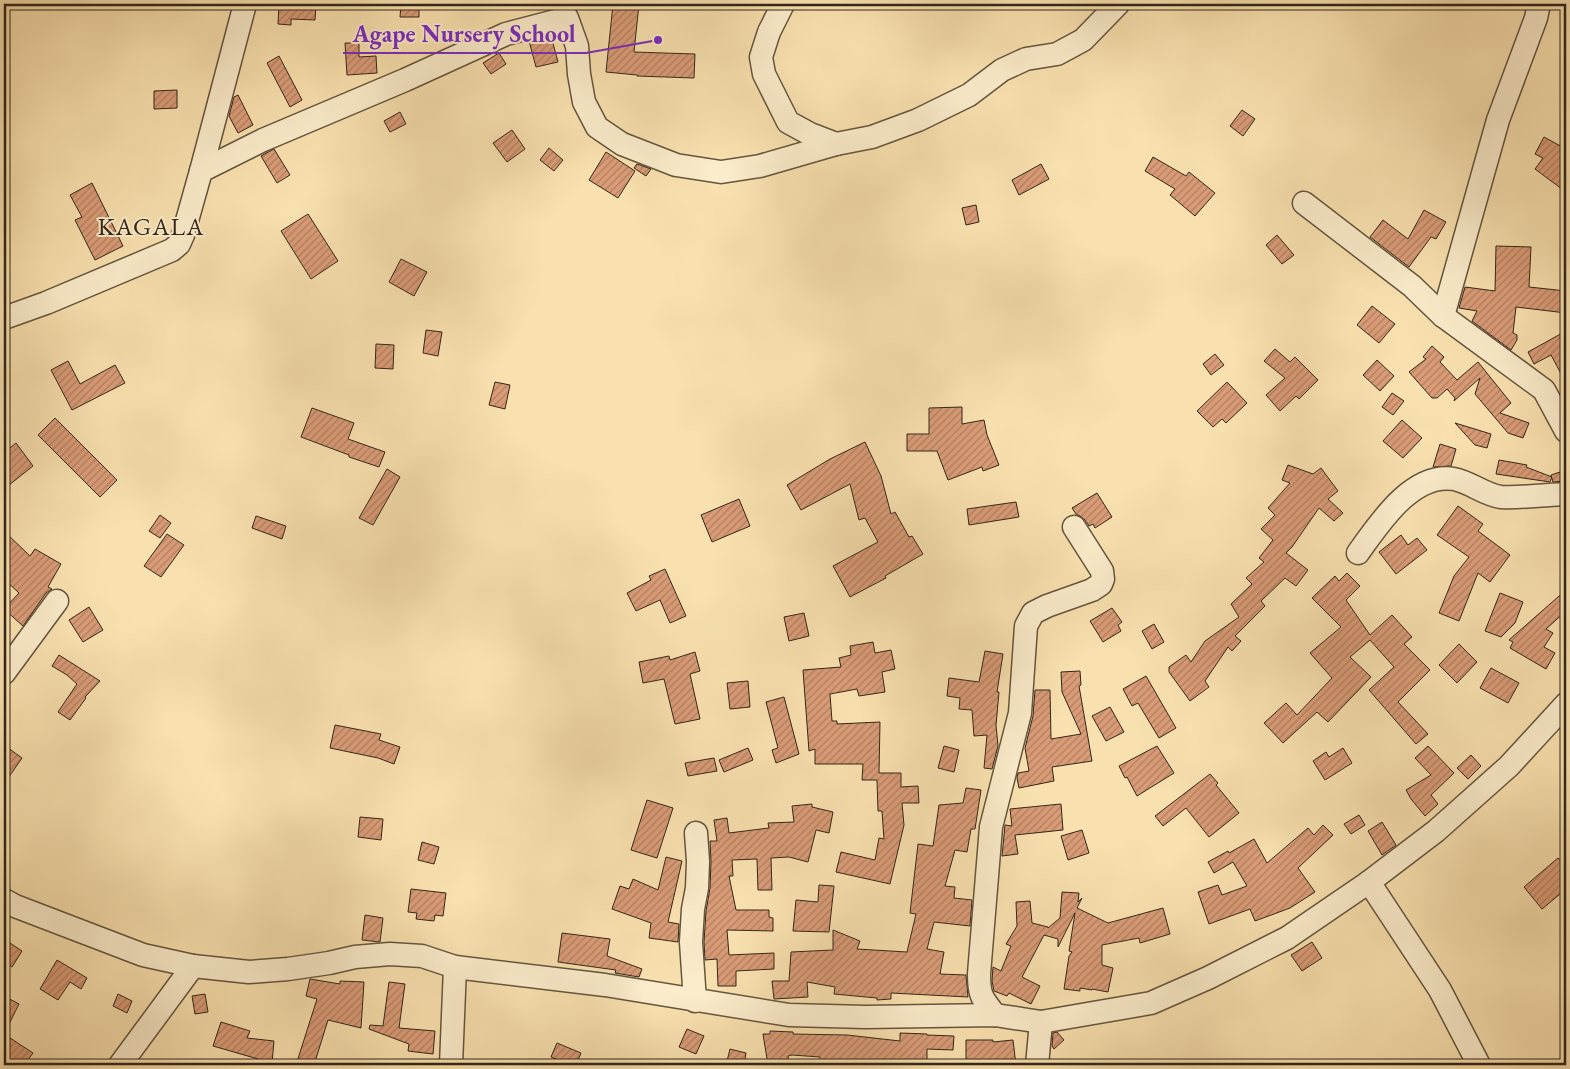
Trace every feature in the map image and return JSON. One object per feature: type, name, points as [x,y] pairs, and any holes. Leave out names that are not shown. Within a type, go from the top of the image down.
[{"type":"street","points":[[4,318],[46,303],[172,250],[180,244],[202,171],[245,4]]},
{"type":"street","points":[[782,4],[769,32],[761,57],[764,74],[788,122],[810,134],[836,144]]},
{"type":"street","points":[[202,171],[263,140],[405,80],[506,34],[567,18],[577,46],[584,102],[597,127],[622,144],[676,165],[721,172],[760,166],[836,144],[872,137],[918,120],[968,95],[1002,70],[1026,59],[1057,54],[1083,40],[1118,4]]},
{"type":"street","points":[[1443,316],[1498,120],[1536,18],[1539,4]]},
{"type":"street","points":[[1304,203],[1412,286],[1443,316],[1544,390],[1566,431]]},
{"type":"street","points":[[1358,552],[1394,506],[1419,486],[1440,479],[1454,479],[1499,497],[1566,494]]},
{"type":"street","points":[[995,1015],[979,990],[979,974],[991,827],[1020,713],[1026,626],[1033,613],[1046,606],[1092,590],[1101,584],[1103,579],[1102,571],[1074,527]]},
{"type":"street","points":[[4,672],[57,601]]},
{"type":"street","points":[[4,900],[142,955],[192,966],[249,972],[288,969],[356,957],[390,954],[422,956],[455,967],[605,985],[789,1015],[866,1017],[995,1015],[1042,1022],[1151,1003],[1208,978],[1287,938],[1369,882],[1436,831],[1509,766],[1566,704]]},
{"type":"street","points":[[695,1001],[691,942],[693,909],[697,888],[696,833]]},
{"type":"street","points":[[1369,882],[1440,990],[1479,1065]]},
{"type":"street","points":[[120,1065],[192,966]]},
{"type":"street","points":[[451,1065],[455,967]]},
{"type":"street","points":[[1037,1065],[1042,1022]]},
{"type":"building","points":[[279,4],[316,4],[315,20],[291,19],[291,25],[278,24]]},
{"type":"building","points":[[401,4],[419,4],[419,17],[400,17]]},
{"type":"building","points":[[613,4],[639,4],[634,52],[695,54],[694,78],[637,76],[606,72]]},
{"type":"building","points":[[551,36],[558,62],[536,67],[529,41]]},
{"type":"building","points":[[345,43],[359,43],[359,57],[376,56],[377,73],[347,75]]},
{"type":"building","points":[[499,53],[506,64],[491,74],[483,63]]},
{"type":"building","points":[[279,56],[302,100],[290,107],[267,63]]},
{"type":"building","points":[[177,90],[177,108],[154,109],[154,91]]},
{"type":"building","points":[[238,95],[253,125],[238,133],[229,116],[234,97]]},
{"type":"building","points":[[1242,110],[1255,119],[1243,136],[1230,126]]},
{"type":"building","points":[[400,112],[406,124],[390,132],[384,121]]},
{"type":"building","points":[[512,130],[525,149],[507,162],[493,143]]},
{"type":"building","points":[[1544,137],[1566,149],[1566,192],[1535,169],[1543,158],[1535,154]]},
{"type":"building","points":[[549,148],[563,160],[554,171],[540,160]]},
{"type":"building","points":[[274,149],[290,175],[277,183],[261,156]]},
{"type":"building","points":[[606,152],[635,171],[618,198],[589,180]]},
{"type":"building","points":[[1153,157],[1186,176],[1189,172],[1215,193],[1195,216],[1170,195],[1175,189],[1145,171]]},
{"type":"building","points":[[637,164],[651,169],[646,176],[634,168]]},
{"type":"building","points":[[1041,164],[1049,179],[1019,195],[1012,180]]},
{"type":"building","points":[[92,183],[123,246],[95,260],[75,220],[82,217],[70,195]]},
{"type":"building","points":[[976,205],[979,222],[966,225],[962,208]]},
{"type":"building","points":[[1424,210],[1446,222],[1436,239],[1431,237],[1409,267],[1370,237],[1383,220],[1408,239]]},
{"type":"building","points":[[308,214],[338,261],[311,279],[281,231]]},
{"type":"building","points":[[1277,235],[1294,255],[1282,264],[1266,245]]},
{"type":"building","points":[[1496,246],[1531,247],[1529,287],[1566,291],[1566,313],[1516,307],[1513,333],[1517,335],[1517,340],[1511,350],[1472,321],[1477,311],[1459,308],[1465,287],[1495,291]]},
{"type":"building","points":[[401,259],[427,272],[414,296],[389,282]]},
{"type":"building","points":[[1372,306],[1395,324],[1379,343],[1357,325]]},
{"type":"building","points":[[426,330],[442,332],[438,356],[423,353]]},
{"type":"building","points":[[1566,331],[1566,383],[1551,355],[1534,364],[1528,352]]},
{"type":"building","points":[[376,344],[394,345],[393,369],[375,368]]},
{"type":"building","points":[[1432,346],[1444,357],[1440,362],[1457,380],[1478,362],[1511,403],[1500,413],[1529,423],[1523,438],[1508,433],[1475,394],[1480,378],[1454,401],[1455,398],[1447,389],[1437,398],[1432,398],[1409,372],[1426,359],[1423,357]]},
{"type":"building","points":[[1275,349],[1290,362],[1295,357],[1318,380],[1299,399],[1296,396],[1280,411],[1266,395],[1285,378],[1264,361]]},
{"type":"building","points":[[1215,354],[1224,365],[1211,375],[1203,364]]},
{"type":"building","points":[[1377,360],[1394,376],[1380,391],[1363,375]]},
{"type":"building","points":[[68,361],[80,384],[115,365],[125,383],[72,410],[51,370]]},
{"type":"building","points":[[495,382],[510,385],[505,409],[489,405]]},
{"type":"building","points":[[1227,382],[1247,403],[1226,423],[1222,419],[1213,427],[1197,411]]},
{"type":"building","points":[[1392,393],[1404,401],[1393,415],[1382,407]]},
{"type":"building","points":[[962,407],[962,424],[984,420],[987,435],[999,465],[983,471],[982,467],[948,480],[937,451],[907,451],[907,434],[929,434],[929,408]]},
{"type":"building","points":[[312,408],[354,423],[348,439],[385,452],[379,467],[301,437]]},
{"type":"building","points":[[55,418],[117,480],[100,497],[38,435]]},
{"type":"building","points":[[1402,420],[1422,438],[1403,458],[1383,441]]},
{"type":"building","points":[[1455,423],[1491,434],[1487,448],[1475,445]]},
{"type":"building","points":[[865,442],[881,476],[891,514],[895,512],[909,537],[912,536],[923,554],[885,576],[886,578],[850,597],[833,566],[878,542],[865,518],[859,520],[850,484],[801,510],[787,485],[830,459]]},
{"type":"building","points":[[16,443],[33,466],[4,489],[4,453]]},
{"type":"building","points":[[1440,444],[1456,449],[1451,466],[1433,467]]},
{"type":"building","points":[[1499,460],[1527,465],[1526,467],[1552,477],[1550,482],[1496,474]]},
{"type":"building","points":[[1288,465],[1313,474],[1321,468],[1338,491],[1328,499],[1343,513],[1334,521],[1319,508],[1286,553],[1308,570],[1296,586],[1285,578],[1261,601],[1265,606],[1235,636],[1241,641],[1232,651],[1228,647],[1205,681],[1209,687],[1190,701],[1169,672],[1169,667],[1186,655],[1191,662],[1205,641],[1239,617],[1231,604],[1252,584],[1246,578],[1264,562],[1259,558],[1273,540],[1261,529],[1275,515],[1268,508],[1290,483],[1282,480]]},
{"type":"building","points":[[387,469],[400,477],[373,525],[359,518]]},
{"type":"building","points":[[1566,470],[1566,481],[1553,482],[1551,475]]},
{"type":"building","points":[[1097,493],[1112,517],[1095,528],[1093,524],[1089,526],[1072,508]]},
{"type":"building","points":[[739,499],[750,526],[712,542],[701,515]]},
{"type":"building","points":[[1016,502],[1019,517],[969,525],[967,509]]},
{"type":"building","points":[[1458,506],[1483,524],[1478,531],[1510,555],[1490,582],[1478,573],[1459,621],[1439,613],[1454,576],[1469,557],[1437,535]]},
{"type":"building","points":[[160,515],[171,523],[160,538],[149,531]]},
{"type":"building","points":[[256,516],[286,526],[282,539],[252,528]]},
{"type":"building","points":[[4,531],[30,556],[35,549],[61,564],[48,587],[52,589],[46,593],[23,626],[4,609],[19,593],[4,579]]},
{"type":"building","points":[[167,534],[184,545],[161,577],[144,566]]},
{"type":"building","points":[[1401,535],[1408,545],[1417,538],[1427,550],[1396,574],[1379,552]]},
{"type":"building","points":[[665,569],[686,616],[670,623],[660,600],[636,611],[627,593],[651,580],[649,576]]},
{"type":"building","points":[[1347,573],[1360,586],[1346,600],[1370,635],[1392,615],[1412,637],[1404,644],[1430,670],[1398,702],[1428,734],[1416,744],[1369,690],[1394,667],[1370,640],[1350,657],[1371,677],[1328,722],[1317,712],[1283,743],[1264,723],[1286,703],[1297,715],[1332,678],[1310,653],[1341,627],[1312,598],[1335,576],[1339,581]]},
{"type":"building","points":[[1566,590],[1566,611],[1546,629],[1553,633],[1544,647],[1555,653],[1546,669],[1510,648],[1513,642],[1509,640]]},
{"type":"building","points":[[1500,593],[1523,602],[1515,623],[1501,637],[1485,631]]},
{"type":"building","points":[[89,607],[103,630],[83,642],[69,620]]},
{"type":"building","points":[[1112,608],[1122,622],[1118,625],[1121,631],[1103,642],[1090,621]]},
{"type":"building","points":[[804,613],[809,636],[789,641],[784,617]]},
{"type":"building","points":[[1154,624],[1164,642],[1152,649],[1142,631]]},
{"type":"building","points":[[873,642],[875,653],[891,650],[895,669],[882,672],[885,692],[859,696],[857,689],[830,694],[832,721],[837,721],[837,724],[880,722],[879,773],[901,773],[901,787],[918,786],[919,803],[902,803],[904,825],[890,884],[836,872],[841,852],[875,860],[879,838],[884,839],[882,811],[878,811],[877,780],[862,780],[863,764],[815,764],[815,749],[809,751],[803,670],[841,667],[839,658],[851,655],[850,646]]},
{"type":"building","points":[[1459,644],[1477,662],[1457,683],[1439,665]]},
{"type":"building","points":[[985,651],[1003,654],[997,692],[999,692],[996,725],[998,746],[992,769],[984,768],[987,735],[974,736],[972,710],[959,709],[960,698],[947,696],[949,678],[979,682]]},
{"type":"building","points":[[695,652],[700,671],[690,674],[700,719],[675,724],[664,679],[643,683],[639,662],[669,656],[670,660]]},
{"type":"building","points":[[59,655],[100,681],[85,697],[70,720],[58,712],[77,684],[52,666]]},
{"type":"building","points":[[1491,668],[1519,683],[1508,703],[1480,688]]},
{"type":"building","points":[[1080,671],[1081,685],[1079,686],[1092,761],[1052,767],[1054,781],[1019,788],[1018,773],[1029,771],[1025,748],[1033,716],[1035,690],[1050,690],[1051,739],[1081,734],[1062,692],[1061,672]]},
{"type":"building","points":[[1146,676],[1176,728],[1159,738],[1138,703],[1132,706],[1123,689]]},
{"type":"building","points":[[748,681],[750,707],[730,709],[727,683]]},
{"type":"building","points":[[784,697],[799,754],[776,763],[772,750],[778,748],[766,702]]},
{"type":"building","points":[[1110,707],[1124,732],[1106,741],[1092,716]]},
{"type":"building","points":[[335,725],[381,734],[379,740],[400,747],[394,764],[378,758],[330,748]]},
{"type":"building","points":[[4,745],[22,758],[4,784]]},
{"type":"building","points":[[944,746],[959,750],[954,772],[938,768]]},
{"type":"building","points":[[1157,746],[1174,773],[1137,796],[1119,766]]},
{"type":"building","points":[[1428,746],[1454,773],[1431,795],[1438,804],[1425,816],[1406,790],[1431,775],[1415,758]]},
{"type":"building","points":[[748,748],[753,760],[724,772],[719,760]]},
{"type":"building","points":[[1343,748],[1352,763],[1325,780],[1313,761],[1326,752],[1329,757]]},
{"type":"building","points":[[1471,755],[1481,766],[1468,779],[1457,768]]},
{"type":"building","points":[[714,758],[717,771],[688,776],[685,763]]},
{"type":"building","points":[[1210,774],[1218,783],[1216,785],[1239,813],[1209,837],[1186,808],[1163,826],[1155,816]]},
{"type":"building","points":[[966,788],[981,790],[975,829],[971,829],[967,852],[955,850],[945,886],[955,887],[954,898],[972,900],[970,926],[934,922],[927,949],[944,952],[940,974],[966,975],[968,997],[891,993],[891,999],[877,1000],[877,998],[834,994],[835,987],[807,982],[808,997],[774,999],[772,981],[789,981],[791,952],[833,950],[833,930],[860,941],[857,949],[907,952],[916,914],[910,913],[918,844],[933,846],[939,805],[963,803]]},
{"type":"building","points":[[647,800],[673,808],[657,858],[631,850]]},
{"type":"building","points":[[812,804],[812,807],[833,812],[829,833],[816,830],[808,862],[789,857],[771,858],[772,890],[758,890],[757,859],[732,860],[733,876],[729,876],[736,910],[769,910],[769,917],[773,918],[773,931],[727,930],[729,955],[774,953],[774,969],[736,971],[736,986],[718,986],[717,959],[705,960],[704,942],[710,888],[710,841],[717,841],[714,820],[727,818],[729,833],[769,828],[768,823],[794,822],[792,806]]},
{"type":"building","points":[[1061,804],[1063,830],[1015,835],[1018,854],[1002,856],[1005,825],[1012,826],[1010,809]]},
{"type":"building","points":[[1359,815],[1365,825],[1351,834],[1344,824]]},
{"type":"building","points":[[360,817],[383,819],[381,840],[358,837]]},
{"type":"building","points":[[1382,822],[1396,845],[1382,855],[1368,831]]},
{"type":"building","points":[[1323,825],[1333,835],[1298,868],[1315,892],[1290,908],[1255,921],[1250,909],[1209,924],[1198,892],[1218,885],[1222,895],[1247,886],[1233,862],[1214,873],[1208,862],[1254,839],[1267,863],[1308,828],[1314,835]]},
{"type":"building","points":[[1082,830],[1089,853],[1068,860],[1061,836]]},
{"type":"building","points":[[422,842],[439,847],[434,864],[418,860]]},
{"type":"building","points":[[666,857],[682,861],[668,922],[679,924],[678,942],[649,938],[651,923],[612,909],[620,886],[629,889],[633,879],[658,890]]},
{"type":"building","points":[[1558,858],[1566,867],[1566,889],[1542,909],[1524,887]]},
{"type":"building","points":[[819,885],[834,886],[829,932],[793,931],[796,900],[818,902]]},
{"type":"building","points":[[411,889],[446,893],[443,916],[435,915],[434,921],[416,919],[417,913],[408,912]]},
{"type":"building","points":[[1062,892],[1079,893],[1078,902],[1082,898],[1077,908],[1108,923],[1163,908],[1170,934],[1140,943],[1139,938],[1102,945],[1102,965],[1113,968],[1108,992],[1080,988],[1080,991],[1064,989],[1069,956],[1072,952],[1069,951],[1075,913],[1058,947],[1058,939],[1044,935],[1022,977],[1040,986],[1031,1004],[1009,993],[1007,996],[994,991],[992,981],[993,967],[1001,971],[1011,946],[1006,944],[1017,926],[1016,902],[1030,901],[1032,923],[1048,928],[1060,918]]},
{"type":"building","points":[[365,915],[383,918],[380,942],[362,940]]},
{"type":"building","points":[[562,933],[610,939],[607,956],[642,969],[639,977],[615,973],[616,970],[558,962]]},
{"type":"building","points":[[4,939],[22,951],[12,967],[4,961]]},
{"type":"building","points":[[1312,942],[1322,958],[1302,971],[1291,955]]},
{"type":"building","points":[[57,960],[87,978],[81,989],[70,982],[58,1000],[40,989]]},
{"type":"building","points":[[310,979],[340,984],[340,981],[364,982],[361,1028],[328,1020],[314,1065],[296,1065],[317,999],[306,996]]},
{"type":"building","points":[[389,982],[405,984],[399,1028],[435,1031],[433,1054],[408,1051],[409,1044],[369,1029],[370,1025],[383,1026]]},
{"type":"building","points":[[118,994],[132,1001],[127,1013],[113,1006]]},
{"type":"building","points":[[205,994],[208,1012],[195,1014],[192,996]]},
{"type":"building","points":[[4,996],[19,1004],[4,1034]]},
{"type":"building","points":[[221,1022],[250,1031],[247,1038],[274,1041],[272,1063],[213,1046]]},
{"type":"building","points":[[687,1029],[704,1036],[696,1054],[679,1047]]},
{"type":"building","points":[[770,1031],[793,1032],[793,1034],[847,1035],[900,1041],[900,1033],[954,1036],[953,1050],[927,1049],[927,1065],[865,1065],[832,1062],[832,1065],[820,1065],[820,1057],[792,1055],[788,1056],[789,1065],[768,1065],[763,1034],[770,1034]]},
{"type":"building","points":[[1057,1032],[1064,1040],[1054,1049],[1052,1046],[1053,1033]]},
{"type":"building","points":[[4,1034],[33,1053],[24,1065],[4,1065]]},
{"type":"building","points":[[966,1040],[993,1040],[993,1042],[1013,1040],[1016,1065],[966,1065]]},
{"type":"building","points":[[557,1043],[581,1053],[576,1065],[570,1065],[551,1057]]},
{"type":"building","points":[[730,1049],[746,1053],[744,1065],[726,1065]]},
{"type":"place","name":"Agape Nursery School","points":[[658,40]]},
{"type":"district","name":"KAGALA","points":[[151,226]]}]
